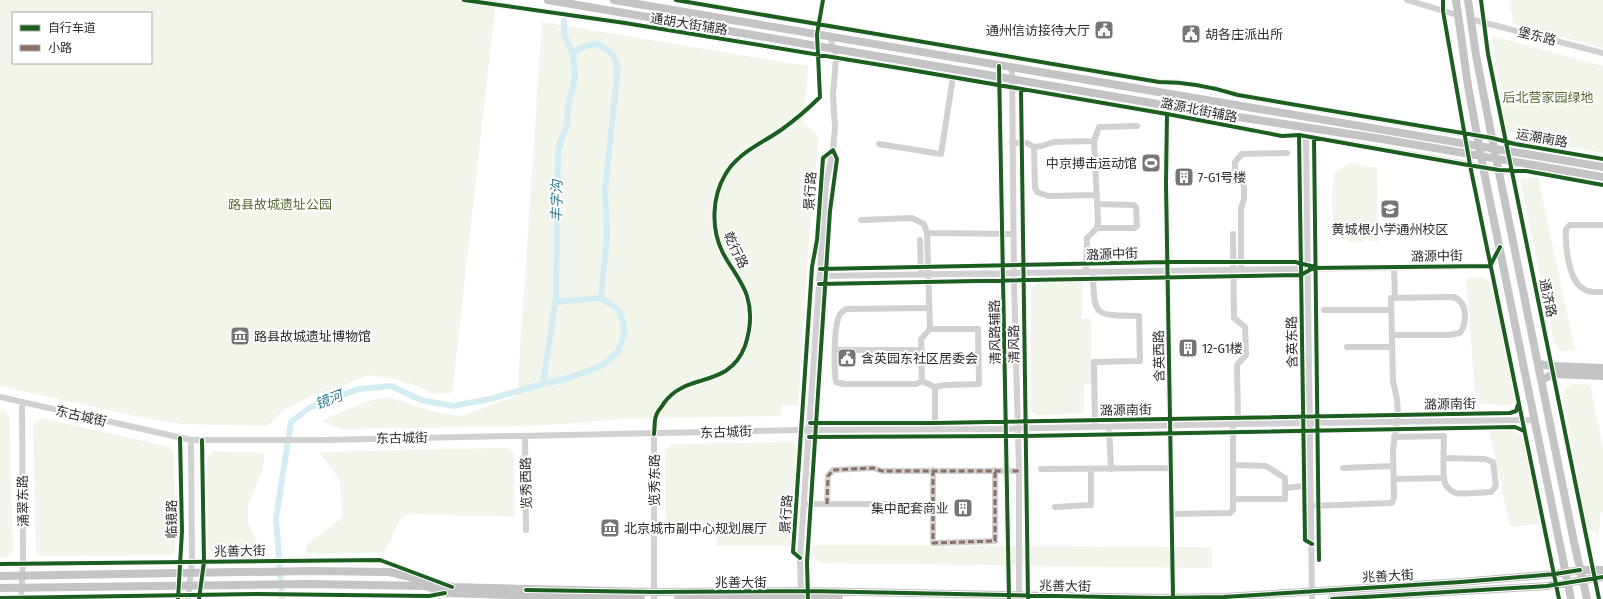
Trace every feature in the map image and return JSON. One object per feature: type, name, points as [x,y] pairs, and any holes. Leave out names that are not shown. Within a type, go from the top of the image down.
[{"type":"main road","points":[[548,0],[1603,177]]},
{"type":"main road","name":"运潮南路","points":[[614,0],[999,66],[1603,166]]},
{"type":"main road","points":[[1456,0],[1457,15],[1477,136],[1571,599]]},
{"type":"main road","name":"通济路","points":[[1468,0],[1470,19],[1496,159],[1580,570],[1588,599]]},
{"type":"main road","points":[[1538,364],[1603,368]]},
{"type":"main road","points":[[1542,380],[1553,374],[1603,376]]},
{"type":"main road","name":"兆善大街","points":[[0,576],[256,571],[389,572],[452,587],[526,595],[1224,597],[1313,595],[1580,570],[1603,570]]},
{"type":"main road","name":"兆善大街","points":[[1332,599],[1547,586],[1603,577]]},
{"type":"main road","name":"兆善大街","points":[[0,588],[310,584],[426,586],[445,593],[641,599]]},
{"type":"main road","name":"兆善大街","points":[[678,599],[802,596],[839,599]]},
{"type":"street","name":"通胡大街辅路","points":[[464,0],[618,22],[911,70]]},
{"type":"street","name":"通胡大街辅路","points":[[676,0],[945,46]]},
{"type":"street","points":[[1407,0],[1457,15]]},
{"type":"street","name":"堡东路","points":[[1470,19],[1603,53]]},
{"type":"street","name":"景行路","points":[[802,596],[800,558],[826,184],[833,150],[835,127],[833,95],[836,58],[830,36]]},
{"type":"street","name":"潞源北街辅路","points":[[945,46],[1159,82],[1180,82],[1238,95],[1477,136]]},
{"type":"street","name":"清风路辅路","points":[[999,66],[1009,597]]},
{"type":"street","name":"清风路","points":[[1012,68],[1013,234],[1019,471],[1019,597]]},
{"type":"street","name":"潞源北街辅路","points":[[911,70],[1167,114],[1282,136],[1306,137],[1483,167]]},
{"type":"street","points":[[879,144],[941,154],[953,77]]},
{"type":"street","name":"含英西路","points":[[1167,114],[1173,597]]},
{"type":"street","points":[[1086,272],[1087,238],[1097,228],[1098,204],[1096,195],[1094,142],[1099,127],[1137,126]]},
{"type":"street","points":[[1358,147],[1359,136]]},
{"type":"street","name":"含英东路","points":[[1306,137],[1313,595]]},
{"type":"street","points":[[1012,143],[1026,143],[1034,146],[1042,146],[1054,142],[1094,142]]},
{"type":"street","points":[[1034,146],[1035,188],[1037,192],[1048,196],[1096,195]]},
{"type":"street","points":[[1241,270],[1241,209],[1244,199],[1244,186],[1235,170],[1235,162],[1242,154],[1287,153]]},
{"type":"street","points":[[1097,228],[1135,228],[1137,226],[1136,207],[1134,205],[1098,204]]},
{"type":"street","points":[[861,220],[912,218],[924,224],[927,233],[930,329],[921,339],[922,381]]},
{"type":"street","points":[[1603,225],[1570,225],[1566,229],[1565,241],[1570,269],[1580,288],[1588,291],[1603,292]]},
{"type":"street","points":[[927,233],[1013,234]]},
{"type":"street","points":[[1172,514],[1230,513],[1233,510],[1233,465],[1237,365],[1246,355],[1245,327],[1234,318],[1233,234]]},
{"type":"street","points":[[920,240],[921,274]]},
{"type":"street","name":"潞源中街","points":[[820,276],[1490,266],[1500,247]]},
{"type":"street","points":[[1394,267],[1395,298]]},
{"type":"street","points":[[1093,272],[1095,306],[1100,312],[1105,316],[1139,316],[1140,358],[1140,362],[1094,362],[1095,427]]},
{"type":"street","points":[[1311,506],[1392,503],[1394,498],[1394,437],[1398,422],[1398,399],[1393,380],[1390,298],[1457,298],[1462,302],[1465,314],[1465,326],[1460,333],[1449,335],[1392,335]]},
{"type":"street","points":[[922,381],[916,384],[844,384],[836,382],[834,369],[838,319],[841,313],[846,309],[930,308]]},
{"type":"street","points":[[1324,310],[1391,310]]},
{"type":"street","points":[[922,381],[935,387],[945,385],[979,384],[978,329],[930,329]]},
{"type":"street","points":[[1347,348],[1392,347]]},
{"type":"street","points":[[835,350],[922,350]]},
{"type":"street","points":[[935,387],[935,430]]},
{"type":"street","name":"东古城街","points":[[0,397],[191,440],[324,440],[809,430]]},
{"type":"street","name":"涌翠东路","points":[[21,599],[23,575],[22,402]]},
{"type":"street","name":"潞源南街","points":[[809,430],[1017,429],[1235,424],[1534,420]]},
{"type":"street","points":[[1109,427],[1111,469]]},
{"type":"street","name":"览秀东路","points":[[654,434],[654,596]]},
{"type":"street","name":"览秀西路","points":[[525,436],[526,530]]},
{"type":"street","points":[[1394,437],[1444,436],[1444,458],[1444,478],[1445,483],[1449,489],[1457,493],[1491,492],[1496,486],[1493,462],[1485,459],[1444,458]]},
{"type":"street","name":"临镜路","points":[[188,599],[191,573],[191,440]]},
{"type":"street","points":[[1233,465],[1266,466],[1285,478],[1285,499],[1233,499]]},
{"type":"street","points":[[1343,468],[1393,466]]},
{"type":"street","points":[[827,504],[828,476],[833,470],[873,468],[882,471],[1019,471]]},
{"type":"street","points":[[1041,469],[1171,468]]},
{"type":"street","points":[[1056,507],[1091,505],[1091,469]]},
{"type":"street","points":[[933,470],[933,543],[995,541],[995,470]]},
{"type":"street","points":[[1394,479],[1444,478]]},
{"type":"street","points":[[1285,488],[1304,486]]},
{"type":"street","points":[[804,504],[932,504]]},
{"type":"green space","name":"路县故城遗址公园","points":[[0,0],[496,0],[452,393],[434,394],[418,386],[395,379],[369,375],[311,396],[283,410],[268,426],[182,424],[135,416],[0,386]]},
{"type":"green space","points":[[1509,0],[1603,0],[1603,48],[1514,24]]},
{"type":"green space","points":[[542,22],[808,66],[804,123],[819,137],[808,252],[798,406],[782,404],[780,416],[624,419],[534,426],[340,429],[321,421],[364,402],[387,397],[432,411],[461,416],[517,396]]},
{"type":"green space","name":"后北营家园绿地","points":[[1492,36],[1603,66],[1603,153],[1530,139],[1519,132],[1509,132],[1506,127]]},
{"type":"green space","points":[[1355,163],[1368,167],[1377,167],[1378,241],[1370,241],[1369,237],[1359,242],[1344,240],[1334,225],[1332,214],[1332,192],[1334,174],[1348,164]]},
{"type":"green space","points":[[1538,177],[1575,350],[1560,351],[1554,343],[1520,179]]},
{"type":"green space","points":[[1483,277],[1492,285],[1515,401],[1511,405],[1476,404],[1466,278]]},
{"type":"green space","points":[[1037,282],[1082,282],[1082,319],[1091,319],[1092,384],[1084,385],[1084,413],[1036,415],[1031,411],[1031,289]]},
{"type":"green space","points":[[1572,384],[1590,385],[1603,449],[1603,512],[1600,513],[1599,536],[1588,528],[1562,392]]},
{"type":"green space","points":[[0,409],[5,410],[9,417],[13,552],[6,557],[0,557]]},
{"type":"green space","points":[[41,418],[170,447],[174,453],[175,549],[172,555],[41,556],[36,552],[33,424]]},
{"type":"green space","points":[[1489,431],[1514,431],[1523,436],[1541,524],[1510,527]]},
{"type":"green space","points":[[791,442],[797,448],[790,546],[716,546],[717,532],[666,532],[665,451],[672,444]]},
{"type":"green space","points":[[507,448],[514,453],[515,517],[409,514],[400,520],[385,552],[317,554],[306,552],[306,546],[342,517],[340,480],[319,452]]},
{"type":"green space","points":[[213,451],[265,453],[262,471],[248,506],[248,522],[258,544],[259,552],[215,554],[208,549],[207,458]]},
{"type":"green space","points":[[812,545],[1212,547],[1212,568],[819,563],[812,555]]},
{"type":"waterway","name":"丰字沟","points":[[543,384],[556,298],[558,150],[567,124],[568,107],[575,78],[573,53],[565,37],[564,21]]},
{"type":"waterway","points":[[555,302],[601,298],[607,236],[605,189],[618,68],[613,55],[599,44],[585,46],[573,53]]},
{"type":"waterway","name":"镜河","points":[[282,599],[276,518],[291,422],[309,408],[359,389],[391,386],[421,400],[453,406],[490,399],[569,378],[603,365],[618,352],[625,331],[620,311],[601,298]]},
{"type":"marked path","points":[[827,504],[828,476],[833,470],[873,468],[882,471],[1019,471]]},
{"type":"marked path","points":[[933,470],[933,543],[995,541],[995,470]]},
{"type":"cycle path","points":[[464,0],[625,23],[1167,114],[1282,136],[1299,135],[1462,164],[1499,170],[1526,171],[1603,185]]},
{"type":"cycle path","points":[[676,0],[1159,82],[1199,86],[1238,95],[1492,138],[1515,144],[1603,159]]},
{"type":"cycle path","name":"乾行路","points":[[654,434],[655,420],[658,411],[673,393],[684,387],[718,375],[728,369],[738,360],[745,346],[750,321],[749,302],[742,284],[725,257],[718,242],[714,213],[715,203],[721,184],[730,167],[743,155],[786,126],[820,97],[817,34],[823,0]]},
{"type":"cycle path","points":[[1443,0],[1443,11],[1470,165],[1559,599]]},
{"type":"cycle path","points":[[1481,0],[1488,54],[1599,599]]},
{"type":"cycle path","points":[[999,66],[1009,599]]},
{"type":"cycle path","points":[[1021,89],[1028,599]]},
{"type":"cycle path","points":[[1167,114],[1166,183],[1173,597]]},
{"type":"cycle path","points":[[1299,135],[1305,540],[1312,544]]},
{"type":"cycle path","points":[[1314,138],[1319,560]]},
{"type":"cycle path","points":[[800,558],[793,552],[812,267],[817,240],[823,158],[833,150],[837,159],[830,211],[807,562],[808,599]]},
{"type":"cycle path","points":[[1310,268],[1490,266],[1500,247]]},
{"type":"cycle path","points":[[820,269],[1167,262],[1295,262],[1315,267]]},
{"type":"cycle path","points":[[819,284],[1301,275],[1315,267]]},
{"type":"cycle path","points":[[810,423],[935,423],[1510,413],[1516,411],[1518,405]]},
{"type":"cycle path","points":[[809,437],[1025,436],[1515,427],[1524,431]]},
{"type":"cycle path","points":[[178,599],[182,531],[180,438]]},
{"type":"cycle path","points":[[199,599],[204,562],[202,440]]},
{"type":"cycle path","points":[[0,564],[380,560],[452,587]]},
{"type":"cycle path","points":[[526,590],[654,592],[808,591],[1160,598],[1224,597],[1461,582],[1555,574],[1580,570]]},
{"type":"cycle path","points":[[1332,599],[1547,586],[1603,577]]},
{"type":"cycle path","points":[[0,598],[256,594],[429,596],[445,593]]},
{"type":"place","name":"通州信访接待大厅","points":[[1104,30]]},
{"type":"place","name":"胡各庄派出所","points":[[1191,34]]},
{"type":"place","name":"中京搏击运动馆","points":[[1151,163]]},
{"type":"place","name":"7-G1号楼","points":[[1184,177]]},
{"type":"place","name":"黄城根小学通州校区","points":[[1390,209]]},
{"type":"place","name":"路县故城遗址博物馆","points":[[240,336]]},
{"type":"place","name":"12-G1楼","points":[[1188,348]]},
{"type":"place","name":"含英园东社区居委会","points":[[847,358]]},
{"type":"place","name":"集中配套商业","points":[[963,508]]},
{"type":"place","name":"北京城市副中心规划展厅","points":[[610,528]]}]
